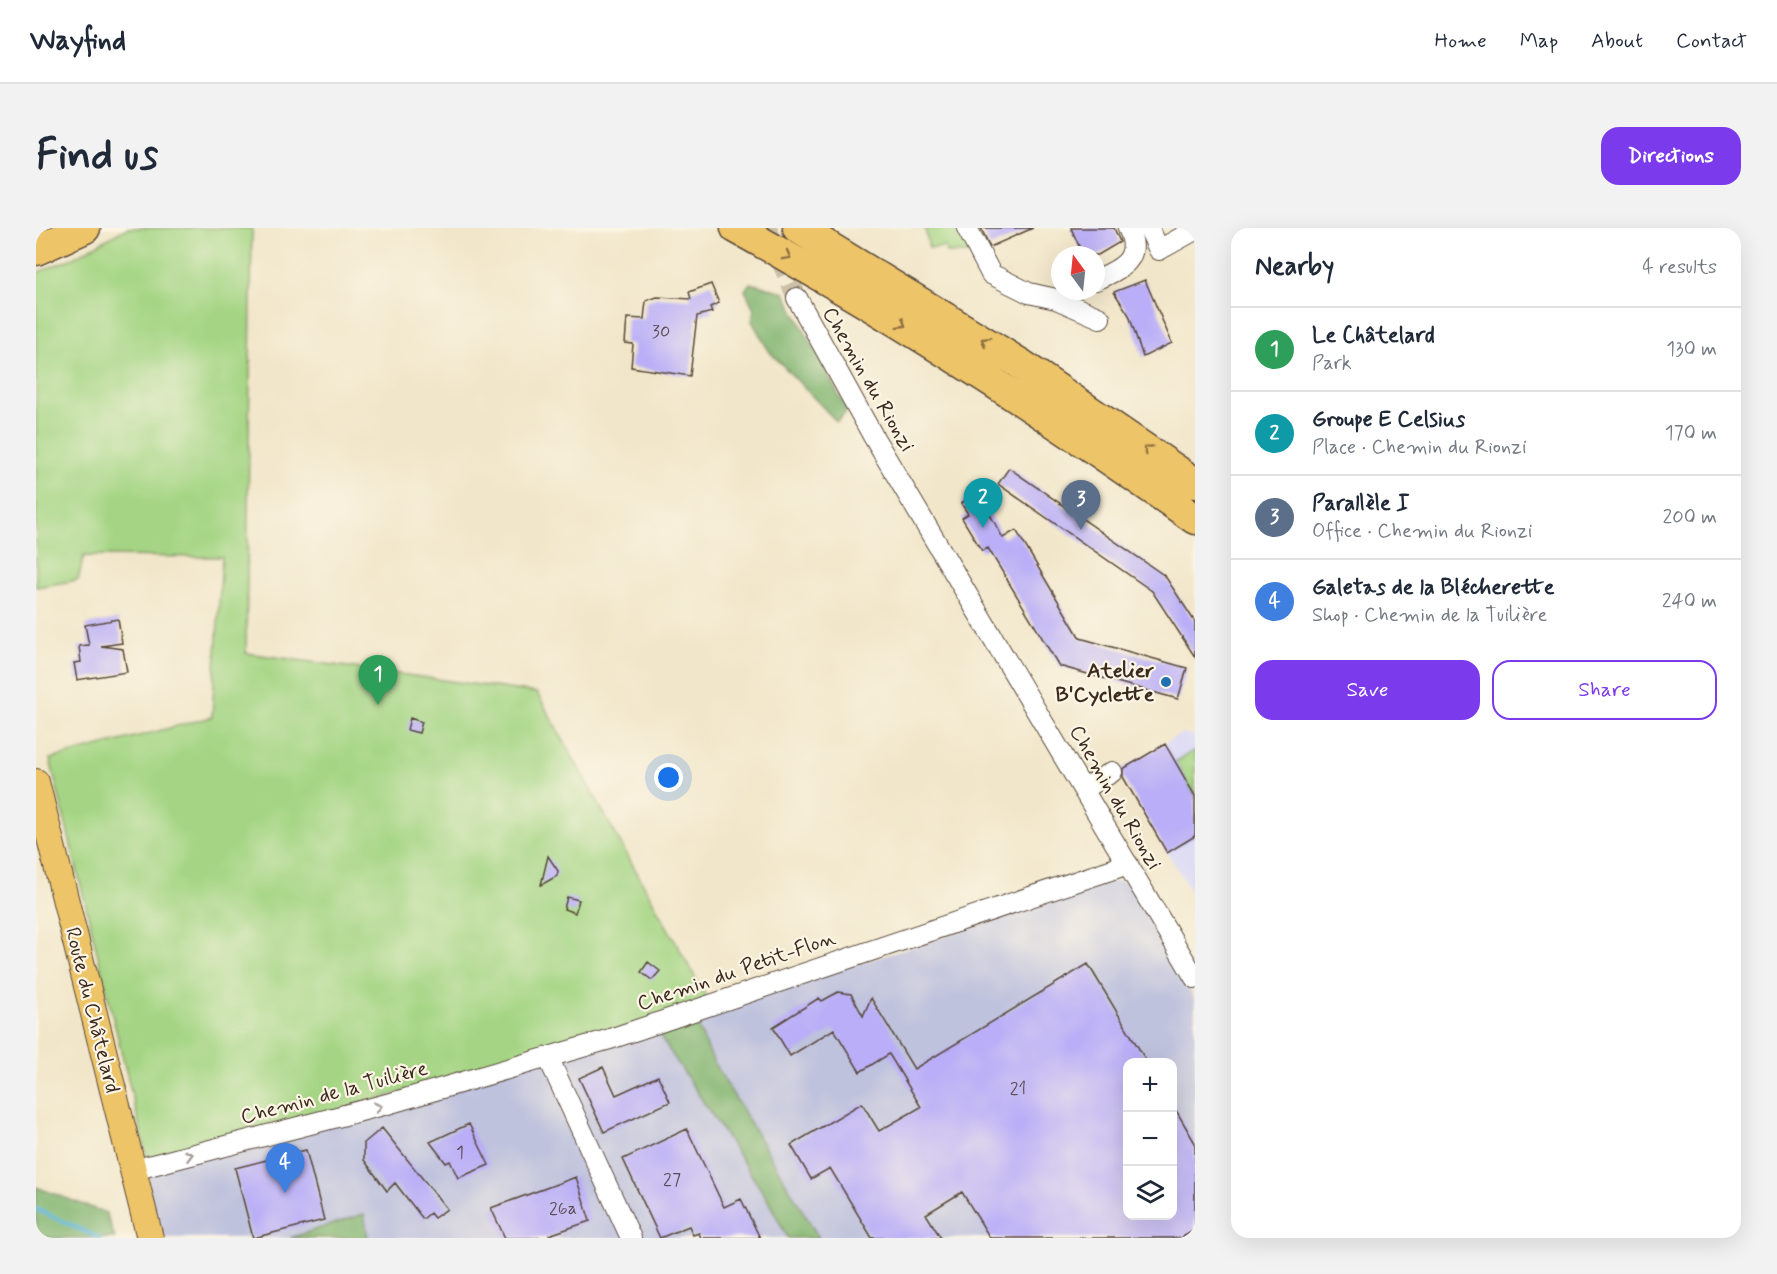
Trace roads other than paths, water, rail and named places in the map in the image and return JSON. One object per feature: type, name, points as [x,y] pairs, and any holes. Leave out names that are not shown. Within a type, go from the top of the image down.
[{"type":"highway","points":[[36,250],[85,228]]},
{"type":"highway","points":[[736,228],[931,342],[1069,431],[1195,519]]},
{"type":"highway","points":[[798,228],[1019,363],[1195,483]]},
{"type":"main road","name":"Route du Châtelard","points":[[36,782],[150,1238]]},
{"type":"street","points":[[967,228],[991,274],[1029,293],[1051,294]]},
{"type":"street","points":[[1105,275],[1128,262],[1133,251],[1134,239],[1128,228]]},
{"type":"street","points":[[1149,228],[1159,250],[1195,230]]},
{"type":"street","name":"Chemin du Rionzi","points":[[797,298],[873,436],[1195,978]]},
{"type":"street","points":[[1072,300],[1100,318]]},
{"type":"street","points":[[1084,789],[1112,772]]},
{"type":"street","name":"Chemin du Petit-Flon","points":[[548,1058],[1128,864]]},
{"type":"street","points":[[548,1058],[631,1238]]},
{"type":"street","name":"Chemin de la Tuilière","points":[[133,1170],[391,1103],[548,1058]]},
{"type":"waterway","points":[[36,1209],[99,1238]]},
{"type":"tunnel","points":[[767,228],[797,298]]},
{"type":"place","name":"Groupe E Celsius","points":[[983,528]]},
{"type":"place","name":"Parallèle I","points":[[1081,530]]},
{"type":"place","name":"Atelier B'Cyclette","points":[[1166,682]]},
{"type":"place","name":"Le Châtelard","points":[[378,705]]},
{"type":"place","name":"Galetas de la Blécherette","points":[[285,1193]]}]
